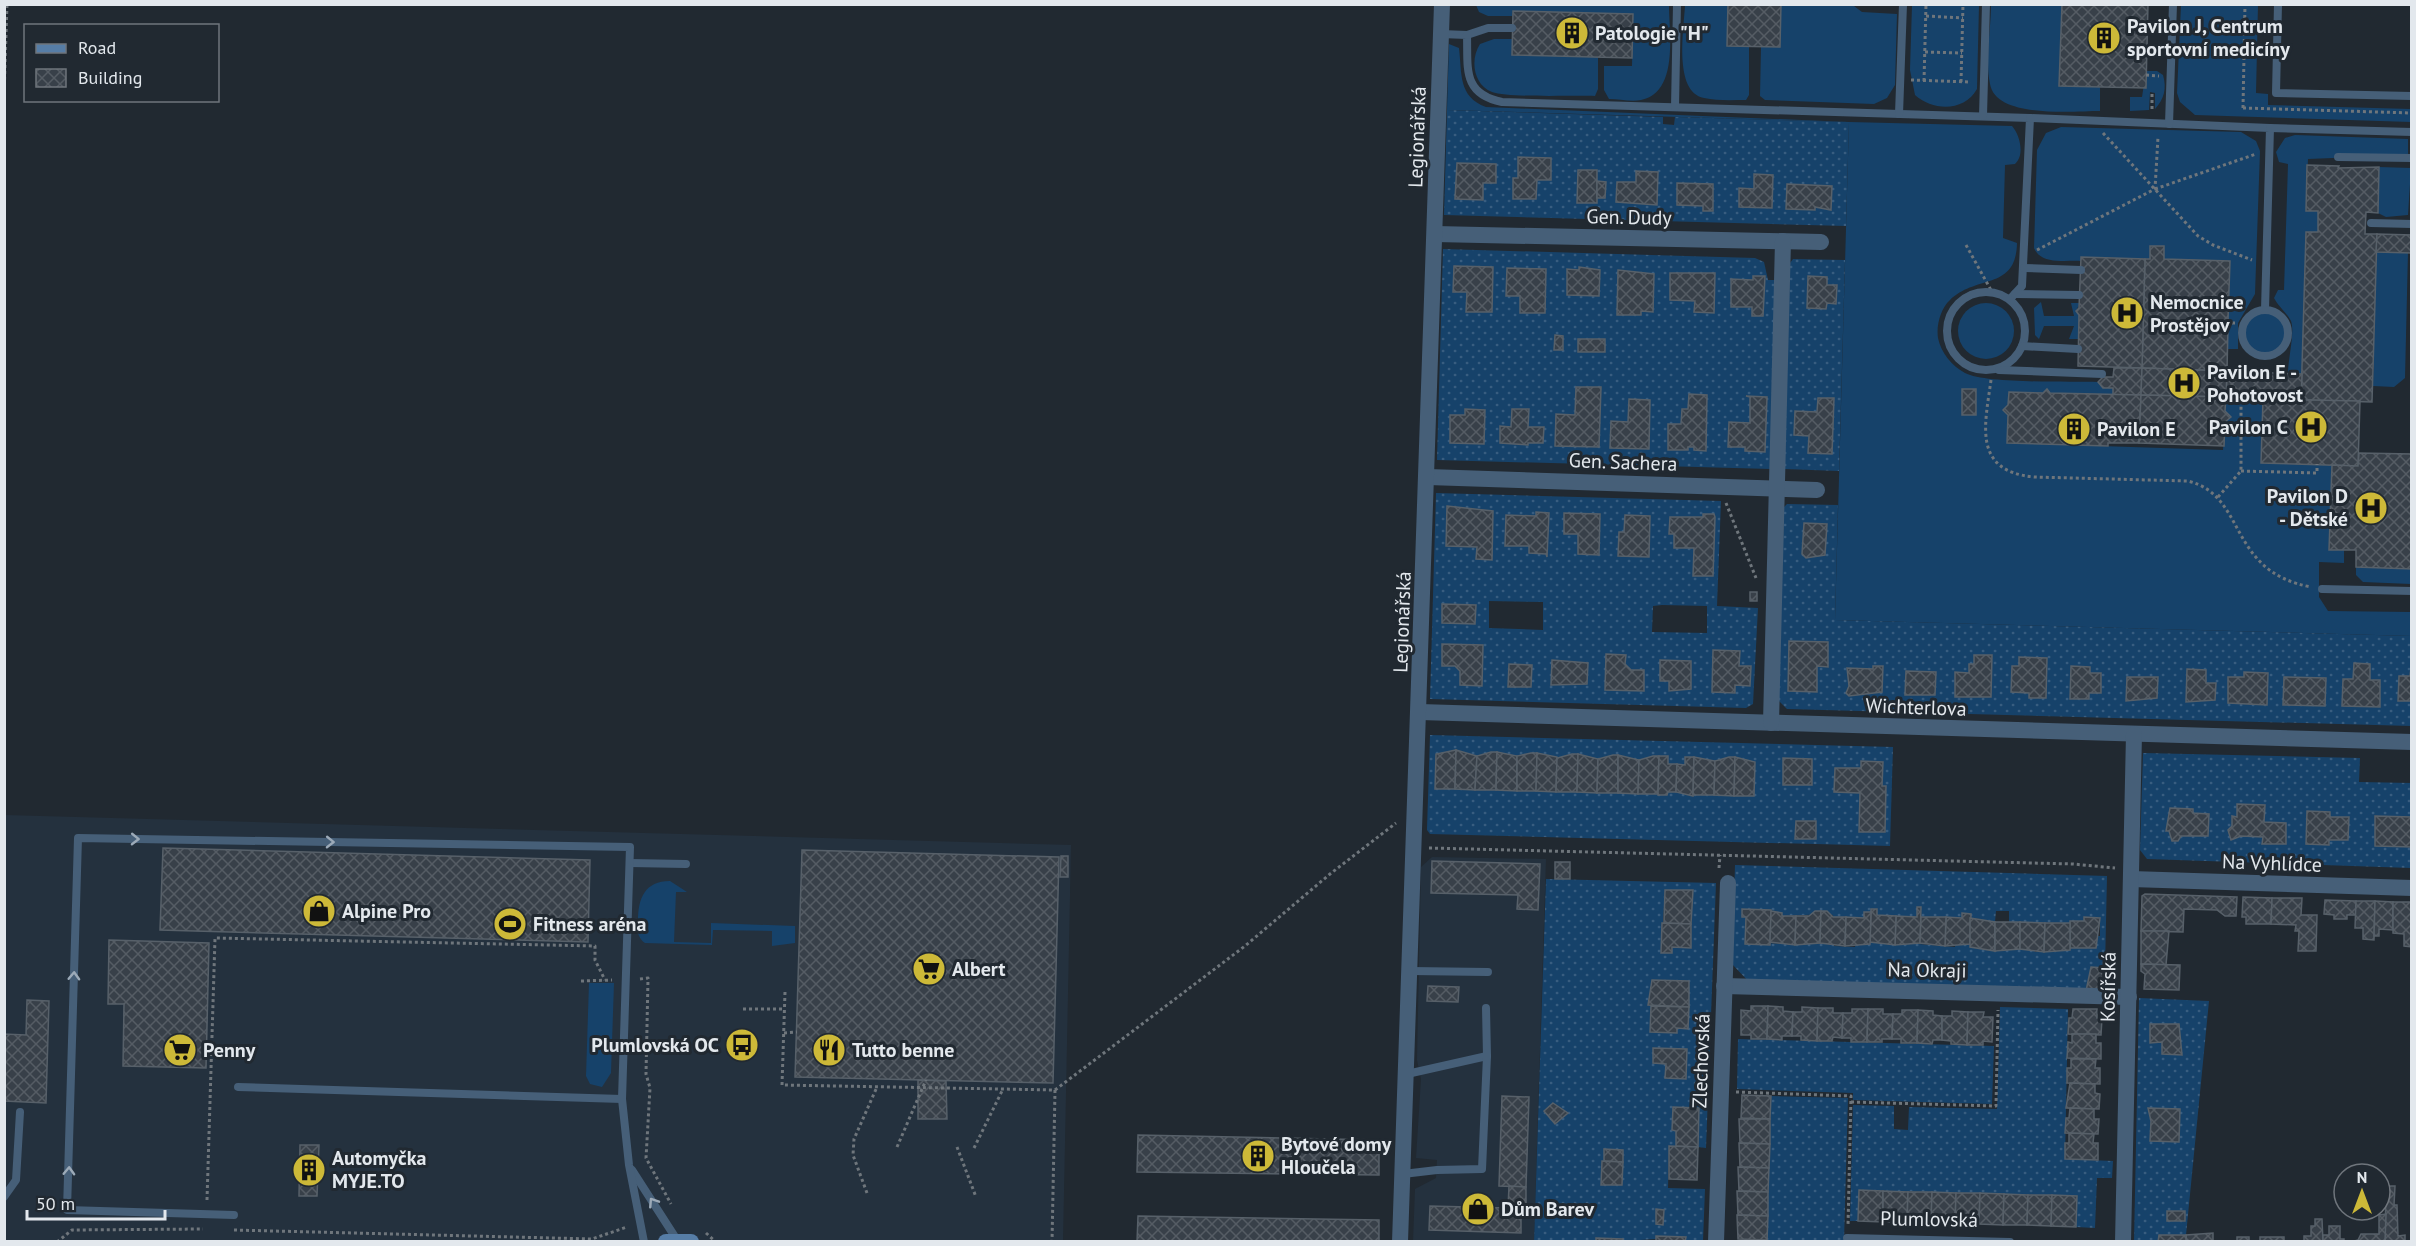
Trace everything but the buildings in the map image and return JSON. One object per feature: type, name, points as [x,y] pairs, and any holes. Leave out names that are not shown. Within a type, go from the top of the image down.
[{"type":"street","name":"Legionářská","points":[[1400,1242],[1428,477],[1442,4]]},
{"type":"street","name":"Gen. Dudy","points":[[1435,234],[1821,242]]},
{"type":"street","points":[[1771,723],[1783,241]]},
{"type":"street","name":"Gen. Sachera","points":[[1428,477],[1817,490]]},
{"type":"street","name":"Wichterlova","points":[[1420,712],[2412,742]]},
{"type":"street","name":"Kosířská","points":[[2124,1242],[2134,734]]},
{"type":"street","name":"Na Vyhlídce","points":[[2131,875],[2412,888]]},
{"type":"street","name":"Zlechovská","points":[[1716,1242],[1728,883]]},
{"type":"street","name":"Na Okraji","points":[[1724,986],[2129,997]]},
{"type":"lane","points":[[1675,107],[1677,4]]},
{"type":"lane","points":[[1899,114],[1903,4]]},
{"type":"lane","points":[[1983,116],[1986,4]]},
{"type":"lane","points":[[2169,124],[2173,4]]},
{"type":"lane","points":[[2278,4],[2276,93],[2412,96]]},
{"type":"lane","points":[[1441,34],[1467,35],[1488,28],[1512,28]]},
{"type":"lane","points":[[1467,35],[1468,71],[1471,83],[1479,93],[1489,99],[2412,132]]},
{"type":"lane","points":[[2012,297],[2022,286],[2024,268],[2030,118]]},
{"type":"lane","points":[[2265,310],[2270,128]]},
{"type":"lane","points":[[2338,157],[2412,158]]},
{"type":"lane","points":[[2371,223],[2412,224]]},
{"type":"lane","points":[[2024,268],[2081,270]]},
{"type":"lane","points":[[2079,295],[2012,297],[1992,292],[1979,292],[1962,300],[1950,315],[1947,327],[1950,346],[1957,357],[1973,368],[2102,374]]},
{"type":"lane","points":[[1992,369],[2010,361],[2022,346],[2024,321],[2012,297]]},
{"type":"lane","points":[[2265,310],[2282,317],[2288,334],[2280,351],[2266,356],[2249,349],[2242,332],[2248,318],[2265,310]]},
{"type":"lane","points":[[2022,346],[2078,349]]},
{"type":"lane","points":[[2322,589],[2412,591]]},
{"type":"lane","points":[[234,1215],[68,1210],[78,838],[630,847],[622,1099],[629,1165],[644,1242]]},
{"type":"lane","points":[[630,863],[686,864]]},
{"type":"lane","points":[[1411,971],[1488,972]]},
{"type":"lane","points":[[1403,1174],[1437,1170],[1482,1169],[1487,1056],[1486,1008]]},
{"type":"lane","points":[[1407,1074],[1487,1056]]},
{"type":"lane","points":[[238,1087],[622,1099]]},
{"type":"lane","points":[[4,1197],[16,1180],[20,1112]]},
{"type":"lane","points":[[629,1165],[661,1215],[683,1238]]},
{"type":"lane","name":"Plumlovská","points":[[1847,1238],[2010,1242]]},
{"type":"path","points":[[4,98],[8,4]]},
{"type":"path","points":[[1924,81],[1926,4]]},
{"type":"path","points":[[1961,82],[1963,4]]},
{"type":"path","points":[[2243,127],[2245,4]]},
{"type":"path","points":[[1926,16],[1963,18]]},
{"type":"path","points":[[1925,52],[1962,53]]},
{"type":"path","points":[[1900,80],[1984,82]]},
{"type":"path","points":[[2151,123],[2152,92]]},
{"type":"path","points":[[2243,108],[2412,113]]},
{"type":"path","points":[[2092,133],[2114,133]]},
{"type":"path","points":[[2103,133],[2198,236],[2213,245],[2252,261],[2252,249]]},
{"type":"path","points":[[2155,189],[2158,134],[2169,135]]},
{"type":"path","points":[[2255,166],[2256,148]]},
{"type":"path","points":[[2024,256],[2155,189],[2255,154],[2269,155]]},
{"type":"path","points":[[2038,239],[2038,250]]},
{"type":"path","points":[[1966,245],[1992,292]]},
{"type":"path","points":[[2232,323],[2238,323]]},
{"type":"path","points":[[1992,369],[1985,426],[1986,445],[1995,462],[2004,469],[2014,474],[2034,477],[2188,481],[2204,486],[2217,497],[2245,546],[2264,568],[2290,583],[2322,589]]},
{"type":"path","points":[[2217,497],[2241,471],[2241,398]]},
{"type":"path","points":[[2241,471],[2317,473],[2317,464]]},
{"type":"path","points":[[1723,496],[1757,580]]},
{"type":"path","points":[[785,992],[782,1085],[1055,1090],[1245,946],[1330,874],[1416,809]]},
{"type":"path","points":[[1414,848],[2061,864],[2131,875]]},
{"type":"path","points":[[57,1242],[72,1230],[206,1229],[215,938],[595,946],[595,960],[605,980]]},
{"type":"path","points":[[1851,1102],[1996,1106],[1999,993]]},
{"type":"path","points":[[743,1009],[784,1009]]},
{"type":"path","points":[[784,1033],[797,1032]]},
{"type":"path","points":[[897,1147],[927,1080]]},
{"type":"path","points":[[867,1193],[853,1155],[854,1139],[877,1087]]},
{"type":"path","points":[[650,1088],[646,1158],[674,1210],[661,1215]]},
{"type":"path","points":[[974,1148],[1003,1089]]},
{"type":"path","points":[[1052,1242],[1055,1090]]},
{"type":"path","points":[[1721,1092],[1851,1096],[1847,1238]]},
{"type":"path","points":[[957,1148],[976,1197]]},
{"type":"path","points":[[230,1230],[592,1239],[640,1222]]},
{"type":"path","points":[[683,1238],[716,1242]]},
{"type":"shaded area","points":[[1476,5],[1669,5],[1670,45],[1667,74],[1653,95],[1637,101],[1609,99],[1604,90],[1604,66],[1632,66],[1633,14],[1513,11],[1512,16],[1488,16],[1479,12]]},
{"type":"shaded area","points":[[1685,5],[1728,5],[1749,46],[1749,95],[1746,100],[1704,98],[1694,93],[1688,84],[1682,58]]},
{"type":"shaded area","points":[[1781,5],[1854,6],[1862,12],[1897,14],[1895,85],[1887,98],[1874,104],[1765,100],[1760,96],[1761,47],[1780,47]]},
{"type":"shaded area","points":[[1912,5],[1979,5],[1977,89],[1964,102],[1948,107],[1939,106],[1930,104],[1915,95],[1910,70]]},
{"type":"shaded area","points":[[1991,5],[2062,5],[2059,85],[2100,87],[2100,111],[2037,111],[2006,103],[1995,95],[1990,84],[1988,65]]},
{"type":"shaded area","points":[[2181,5],[2258,5],[2256,93],[2268,94],[2268,105],[2411,109],[2411,122],[2195,115],[2180,102],[2177,93]]},
{"type":"shaded area","points":[[1494,39],[1512,39],[1512,55],[1598,57],[1598,89],[1595,96],[1512,95],[1486,89],[1477,78],[1475,57],[1480,44]]},
{"type":"shaded area","points":[[1449,44],[1459,48],[1461,75],[1466,91],[1477,103],[1486,107],[1849,122],[1447,110]]},
{"type":"shaded area","points":[[2146,71],[2157,71],[2163,75],[2165,89],[2163,98],[2155,109],[2155,93],[2150,92],[2149,110],[2130,111],[2130,97],[2142,97]]},
{"type":"shaded area","points":[[1447,110],[1663,117],[1663,124],[1674,125],[1675,117],[1849,122],[1846,226],[1444,215]]},
{"type":"shaded area","points":[[1849,122],[2012,126],[2017,134],[2021,150],[2020,156],[2015,164],[2005,165],[2003,238],[2017,243],[2015,258],[2010,268],[2002,275],[1961,292],[1947,303],[1939,322],[1939,344],[1944,354],[1956,367],[1976,377],[2049,382],[2098,382],[2103,388],[2113,388],[2113,395],[2050,393],[2047,390],[2043,393],[2009,392],[2008,405],[2003,410],[2008,415],[2007,443],[2223,450],[2225,422],[2230,417],[2225,411],[2226,397],[2263,399],[2261,463],[2332,465],[2329,549],[2344,550],[2344,563],[2319,562],[2319,597],[2328,611],[2411,612],[2411,636],[1835,620]]},
{"type":"shaded area","points":[[2061,127],[2241,132],[2256,141],[2260,151],[2255,294],[2238,323],[2238,349],[2227,349],[2228,326],[2232,323],[2228,319],[2230,261],[2164,259],[2164,246],[2151,246],[2150,259],[2081,257],[2081,261],[2061,261],[2042,257],[2037,253],[2034,248],[2037,150],[2046,133]]},
{"type":"shaded area","points":[[2295,135],[2408,139],[2408,155],[2308,159],[2306,210],[2318,211],[2318,232],[2306,233],[2302,374],[2288,373],[2292,326],[2291,321],[2274,298],[2278,290],[2284,290],[2288,164],[2279,162],[2276,152],[2285,138]]},
{"type":"shaded area","points":[[2379,167],[2411,168],[2408,215],[2386,217],[2378,213]]},
{"type":"shaded area","points":[[1443,249],[1755,258],[1764,262],[1768,280],[1775,280],[1771,469],[1437,460]]},
{"type":"shaded area","points":[[2376,252],[2408,252],[2405,378],[2394,387],[2373,386]]},
{"type":"shaded area","points":[[1793,259],[1845,260],[1839,471],[1784,469],[1790,263]]},
{"type":"shaded area","points":[[2041,302],[2044,316],[2074,316],[2071,303],[2080,303],[2076,311],[2079,315],[2079,339],[2069,339],[2074,326],[2044,326],[2039,339],[2035,335],[2034,308]]},
{"type":"shaded area","points":[[1986,303],[1997,305],[2006,311],[2012,320],[2014,331],[2012,342],[2006,351],[1997,357],[1986,359],[1975,357],[1966,351],[1960,342],[1958,331],[1960,320],[1966,311],[1975,305]]},
{"type":"shaded area","points":[[2265,310],[2281,317],[2288,333],[2281,349],[2265,356],[2249,349],[2242,333],[2249,317]]},
{"type":"shaded area","points":[[1436,493],[1721,501],[1717,606],[1758,608],[1753,704],[1746,708],[1430,699]],"holes":[[[1489,601],[1543,602],[1543,630],[1489,628]],[[1653,606],[1707,606],[1707,633],[1652,632]]]},
{"type":"shaded area","points":[[1787,504],[1838,505],[1835,620],[2411,636],[2411,726],[1787,709],[1778,700],[1784,507]]},
{"type":"shaded area","points":[[2356,567],[2411,569],[2411,584],[2363,582],[2356,575]]},
{"type":"shaded area","points":[[1430,735],[1893,747],[1890,846],[1430,834],[1427,830]]},
{"type":"shaded area","points":[[2143,753],[2360,758],[2359,782],[2411,783],[2411,868],[2147,859],[2140,850]]},
{"type":"shaded area","points":[[5,815],[1071,845],[1063,1241],[5,1242]]},
{"type":"shaded area","points":[[1432,857],[1546,859],[1534,1241],[1413,1242],[1415,1189],[1436,1178],[1437,1160],[1416,1158],[1421,1079],[1417,1060],[1421,867]]},
{"type":"shaded area","points":[[1735,865],[2107,876],[2105,968],[2091,967],[2086,991],[1749,982],[1732,964]],"holes":[[[1917,907],[1921,907],[1921,917],[1962,918],[1963,913],[1970,914],[1970,918],[1995,922],[1996,911],[2009,911],[2009,922],[2070,923],[2071,921],[2084,921],[2084,917],[2100,918],[2100,936],[2096,936],[2096,948],[2035,952],[2034,949],[1985,950],[1970,947],[1970,944],[1955,944],[1955,947],[1870,942],[1870,944],[1855,944],[1855,947],[1834,946],[1834,944],[1745,943],[1746,917],[1742,917],[1742,909],[1776,911],[1782,916],[1827,914],[1833,917],[1864,918],[1864,912],[1871,912],[1871,909],[1877,909],[1877,915],[1917,917]]]},
{"type":"shaded area","points":[[1546,879],[1716,883],[1706,1148],[1698,1147],[1699,1108],[1673,1108],[1672,1130],[1676,1131],[1676,1146],[1669,1147],[1668,1188],[1705,1189],[1703,1241],[1685,1241],[1685,1237],[1657,1236],[1656,1239],[1623,1241],[1623,1239],[1596,1238],[1596,1241],[1534,1242]],"holes":[[[1665,890],[1692,891],[1691,948],[1672,947],[1671,953],[1661,953]],[[1652,980],[1689,982],[1688,1029],[1677,1028],[1676,1033],[1651,1032],[1651,1006],[1648,1005]],[[1654,1048],[1687,1049],[1686,1079],[1665,1078],[1666,1064],[1653,1063]],[[1553,1103],[1567,1114],[1555,1124],[1544,1111]]]},
{"type":"shaded area","points":[[670,881],[687,892],[676,892],[674,942],[711,943],[711,923],[795,926],[795,943],[772,946],[772,931],[713,930],[712,945],[645,943],[640,938],[638,930],[639,905],[645,892],[654,884]]},
{"type":"shaded area","points":[[589,983],[614,983],[611,1073],[602,1087],[590,1084],[586,1076]]},
{"type":"shaded area","points":[[2139,998],[2209,1001],[2186,1235],[2159,1235],[2158,1241],[2134,1242]]},
{"type":"shaded area","points":[[2000,1007],[2068,1009],[2065,1159],[2113,1161],[2112,1178],[2097,1178],[2095,1228],[2076,1227],[2076,1196],[1859,1190],[1858,1221],[1850,1221],[1853,1105],[1894,1106],[1894,1129],[1908,1130],[1909,1107],[1997,1109]]},
{"type":"shaded area","points":[[1738,1039],[1994,1046],[1992,1104],[1853,1100],[1853,1093],[1737,1089]]},
{"type":"shaded area","points":[[1771,1096],[1848,1098],[1844,1241],[1767,1240]]},
{"type":"place","name":"Patologie \"H\"","points":[[1572,33]]},
{"type":"place","name":"Pavilon J, Centrum sportovní medicíny","points":[[2104,38]]},
{"type":"place","name":"Nemocnice Prostějov","points":[[2127,313]]},
{"type":"place","name":"Pavilon E - Pohotovost","points":[[2184,383]]},
{"type":"place","name":"Pavilon C","points":[[2311,427]]},
{"type":"place","name":"Pavilon E","points":[[2074,429]]},
{"type":"place","name":"Pavilon D - Dětské","points":[[2371,508]]},
{"type":"place","name":"Alpine Pro","points":[[319,911]]},
{"type":"place","name":"Fitness aréna","points":[[510,924]]},
{"type":"place","name":"Albert","points":[[929,969]]},
{"type":"place","name":"Plumlovská OC","points":[[742,1045]]},
{"type":"place","name":"Penny","points":[[180,1050]]},
{"type":"place","name":"Tutto benne","points":[[829,1050]]},
{"type":"place","name":"Bytové domy Hloučela","points":[[1258,1156]]},
{"type":"place","name":"Automyčka MYJE.TO","points":[[309,1170]]},
{"type":"place","name":"Dům Barev","points":[[1478,1209]]}]
